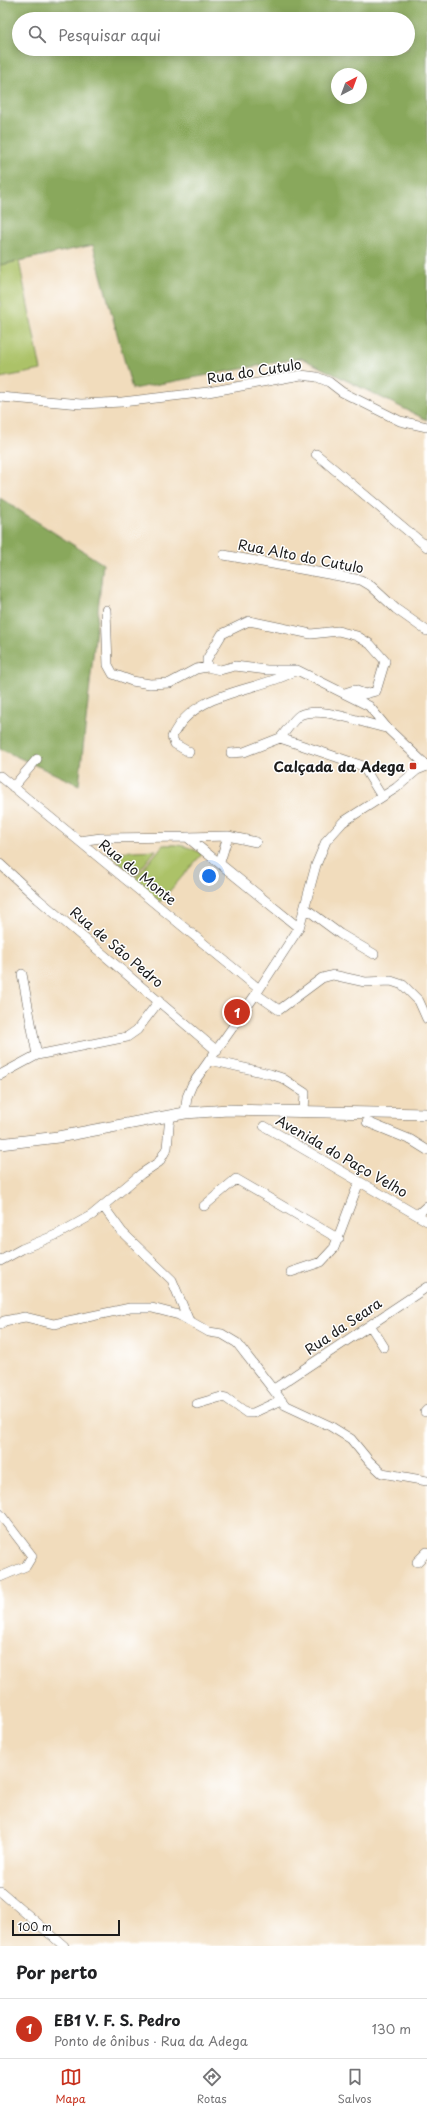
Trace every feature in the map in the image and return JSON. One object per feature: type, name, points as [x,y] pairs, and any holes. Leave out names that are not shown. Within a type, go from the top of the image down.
[{"type":"main road","points":[[0,1144],[58,1137],[186,1113],[228,1110],[427,1114]]},
{"type":"street","name":"Rua do Cutulo","points":[[0,397],[81,404],[122,402],[208,392],[301,376],[317,377],[329,382],[342,392],[400,421],[427,427]]},
{"type":"street","points":[[316,454],[427,546]]},
{"type":"street","name":"Rua Alto do Cutulo","points":[[224,555],[361,580],[371,586],[396,609],[427,631]]},
{"type":"street","points":[[106,610],[108,665],[113,674],[132,681],[150,684],[170,683],[196,669],[207,668],[220,670],[235,666],[267,670],[298,670],[369,706],[387,728],[426,766],[343,822],[326,841],[316,865],[306,908],[299,928],[258,991],[192,1085],[187,1097],[186,1113]]},
{"type":"street","points":[[207,668],[207,659],[222,634],[249,621],[311,634],[338,631],[357,636],[370,644],[385,661],[376,691],[365,694],[354,690],[345,693]]},
{"type":"street","points":[[189,752],[175,744],[172,737],[177,725],[197,707],[239,689],[283,678],[298,670]]},
{"type":"street","points":[[231,753],[244,752],[280,738],[299,716],[312,711],[332,714],[387,728]]},
{"type":"street","points":[[280,738],[363,766],[382,797]]},
{"type":"street","points":[[13,787],[37,759]]},
{"type":"street","name":"Rua do Monte","points":[[0,776],[279,1010],[322,978],[333,975],[365,982],[391,981],[403,986],[419,1001],[427,1020]]},
{"type":"street","points":[[79,841],[101,838],[228,836],[256,842]]},
{"type":"street","points":[[220,862],[228,836]]},
{"type":"street","points":[[187,837],[220,862],[299,928]]},
{"type":"street","name":"Rua de São Pedro","points":[[0,864],[38,899],[217,1051]]},
{"type":"street","points":[[306,908],[340,934],[374,954]]},
{"type":"street","points":[[22,974],[37,1055]]},
{"type":"street","points":[[0,1075],[37,1055],[127,1037],[136,1030],[159,1001]]},
{"type":"street","points":[[210,1060],[282,1078],[305,1093],[304,1111]]},
{"type":"street","points":[[0,1261],[22,1249],[58,1234],[92,1215],[141,1174],[159,1162],[167,1148],[170,1116]]},
{"type":"street","points":[[367,1122],[411,1140],[427,1150]]},
{"type":"street","name":"Avenida do Paço Velho","points":[[264,1126],[427,1221]]},
{"type":"street","points":[[204,1206],[236,1180],[338,1239]]},
{"type":"street","points":[[291,1272],[321,1262],[334,1248],[359,1182]]},
{"type":"street","points":[[103,1206],[122,1232],[172,1280],[190,1321]]},
{"type":"street","points":[[417,1215],[427,1206]]},
{"type":"street","name":"Rua da Seara","points":[[274,1389],[427,1287]]},
{"type":"street","points":[[0,1325],[4,1321],[26,1317],[54,1324],[130,1308],[152,1308],[178,1315],[209,1332],[222,1334],[237,1343],[285,1405],[330,1426],[351,1439],[382,1473],[427,1481]]},
{"type":"street","points":[[370,1325],[384,1347]]},
{"type":"street","points":[[197,1404],[221,1397],[226,1398],[247,1413],[253,1413],[281,1400]]},
{"type":"street","points":[[0,1514],[32,1556],[26,1566],[0,1577]]},
{"type":"street","points":[[417,1562],[427,1552]]},
{"type":"street","points":[[0,1891],[64,1946]]},
{"type":"green space","points":[[0,0],[427,0],[427,420],[301,358],[132,389],[93,245],[0,265]]},
{"type":"green space","points":[[19,261],[41,370],[0,378],[0,265]]},
{"type":"green space","points":[[0,498],[103,564],[79,785],[0,749]]},
{"type":"green space","points":[[163,845],[184,846],[202,854],[160,902],[134,880]]},
{"type":"green space","points":[[156,850],[135,876],[107,852],[111,852]]},
{"type":"place","name":"Calçada da Adega","points":[[413,766]]},
{"type":"place","name":"EB1 V. F. S. Pedro","points":[[237,1012]]}]
